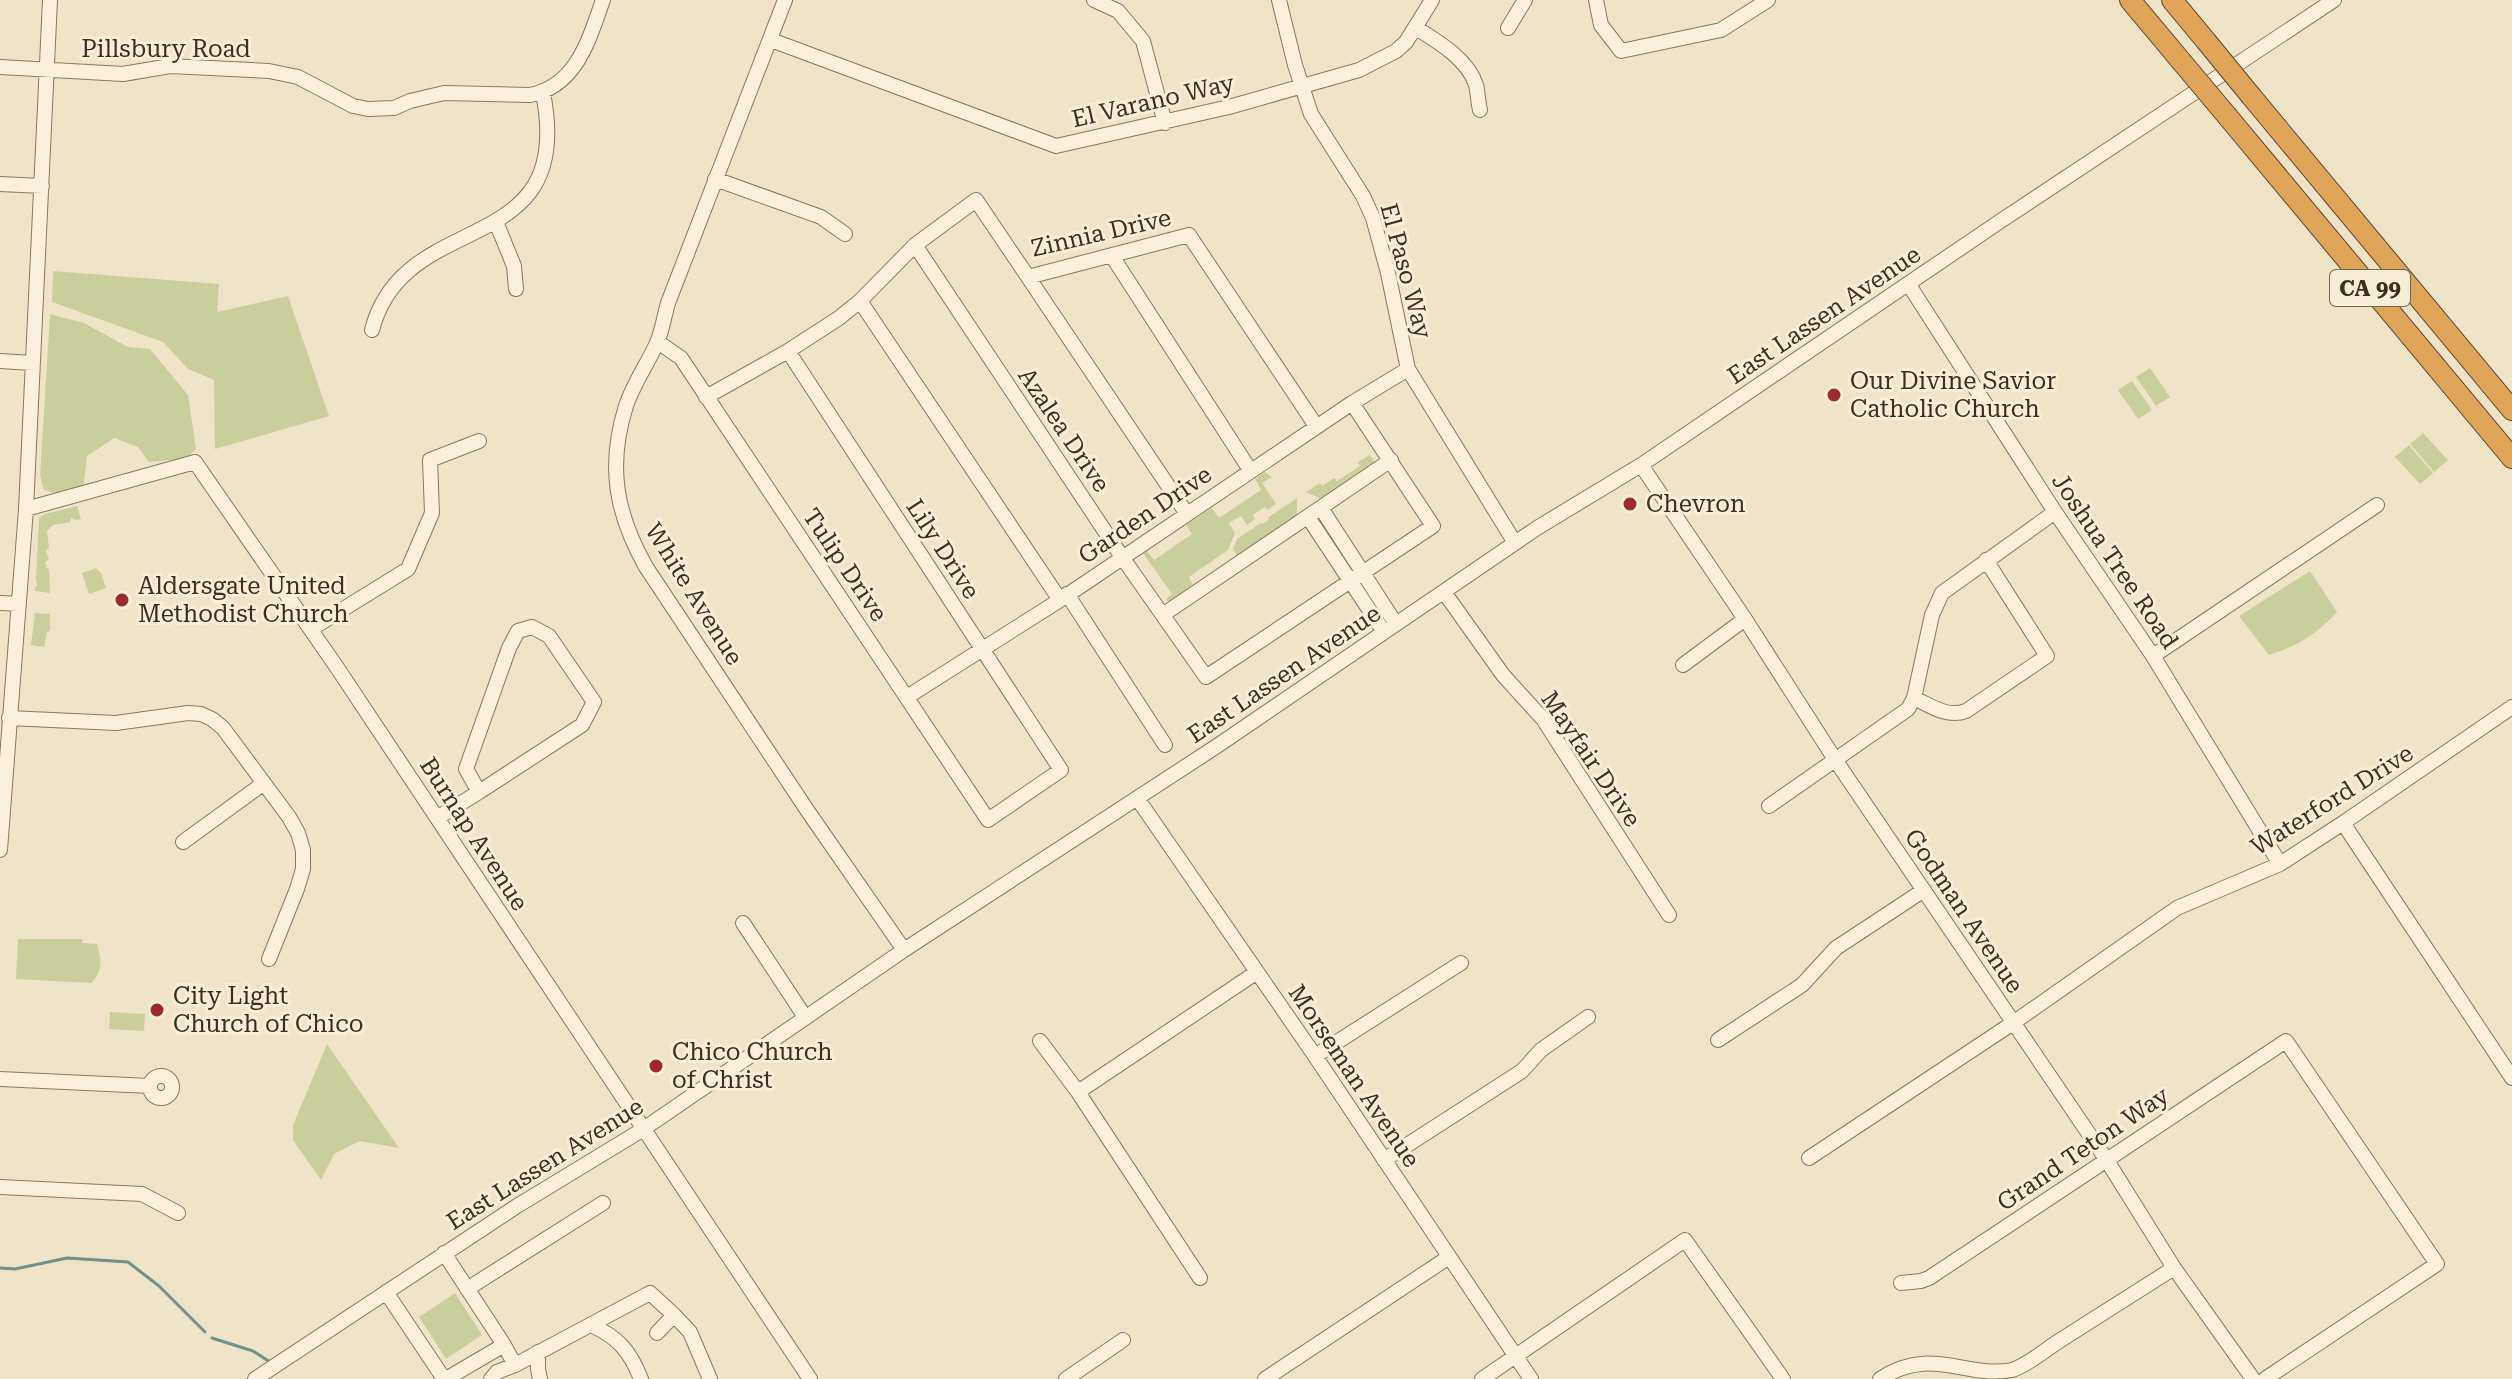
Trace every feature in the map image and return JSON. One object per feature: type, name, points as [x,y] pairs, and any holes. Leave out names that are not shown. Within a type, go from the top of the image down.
[{"type":"highway","name":"CA 99","points":[[2130,0],[2512,458]]},
{"type":"highway","name":"CA 99","points":[[2172,0],[2512,410]]},
{"type":"street","points":[[0,850],[4,750],[26,509],[50,0]]},
{"type":"street","points":[[372,330],[386,293],[399,279],[445,246],[496,222],[524,200],[543,166],[549,131],[543,93],[557,85],[580,59],[603,0]]},
{"type":"street","name":"White Avenue","points":[[785,0],[668,303],[658,342],[625,407],[615,460],[619,506],[627,532],[646,567],[904,950]]},
{"type":"street","points":[[1094,0],[1118,11],[1143,41],[1165,123]]},
{"type":"street","name":"El Paso Way","points":[[1279,0],[1311,114],[1363,196],[1373,218],[1408,369],[1515,543]]},
{"type":"street","name":"El Varano Way","points":[[771,40],[1056,146],[1165,123],[1340,77],[1396,51],[1416,28],[1432,0]]},
{"type":"street","points":[[1508,28],[1525,0]]},
{"type":"street","points":[[1596,0],[1601,25],[1621,51],[1721,30],[1768,0]]},
{"type":"street","name":"East Lassen Avenue","points":[[255,1379],[517,1206],[642,1130],[904,950],[1137,798],[1515,543],[1641,465],[2334,0]]},
{"type":"street","points":[[1416,28],[1438,42],[1468,70],[1476,84],[1480,110]]},
{"type":"street","name":"Pillsbury Road","points":[[0,67],[123,74],[175,66],[269,71],[298,77],[353,106],[382,110],[444,93],[480,92],[516,96],[543,93]]},
{"type":"street","points":[[715,179],[821,217],[845,234]]},
{"type":"street","points":[[0,184],[42,186]]},
{"type":"street","name":"Zinnia Drive","points":[[706,397],[788,351],[860,301],[915,245],[976,200],[1028,277],[1189,235],[1316,426]]},
{"type":"street","points":[[496,222],[514,266],[516,289]]},
{"type":"street","name":"Azalea Drive","points":[[915,245],[1122,557],[1206,677],[1356,577]]},
{"type":"street","points":[[1112,256],[1250,470]]},
{"type":"street","points":[[1028,277],[1187,514]]},
{"type":"street","name":"Joshua Tree Road","points":[[1909,285],[2055,512],[2153,656],[2280,864]]},
{"type":"street","points":[[860,301],[1165,745]]},
{"type":"street","name":"Tulip Drive","points":[[658,342],[681,358],[988,820]]},
{"type":"street","name":"Lily Drive","points":[[788,351],[1061,770],[988,820]]},
{"type":"street","points":[[0,361],[32,363]]},
{"type":"street","name":"Garden Drive","points":[[907,697],[1063,597],[1316,426],[1408,369]]},
{"type":"street","points":[[1352,403],[1433,526],[1356,577]]},
{"type":"street","points":[[311,629],[408,569],[432,513],[430,460],[479,441]]},
{"type":"street","points":[[1164,614],[1391,460]]},
{"type":"street","name":"Burnap Avenue","points":[[26,509],[195,462],[311,629],[809,1379]]},
{"type":"street","name":"Godman Avenue","points":[[1641,465],[1836,761],[2106,1159],[2174,1268],[2253,1379]]},
{"type":"street","points":[[2153,656],[2377,505]]},
{"type":"street","points":[[1769,806],[1908,709],[1914,698],[1932,615],[1942,593],[2055,512]]},
{"type":"street","points":[[1314,513],[1390,628]]},
{"type":"street","points":[[1914,698],[1945,713],[1958,714],[2047,656],[1986,560]]},
{"type":"street","name":"Mayfair Drive","points":[[1444,592],[1503,675],[1543,719],[1669,915]]},
{"type":"street","points":[[0,603],[19,604]]},
{"type":"street","points":[[1683,665],[1745,619]]},
{"type":"street","points":[[437,818],[479,792],[582,725],[594,702],[549,636],[532,627],[518,631],[509,648],[466,769],[479,792]]},
{"type":"street","name":"Waterford Drive","points":[[1809,1158],[2013,1023],[2177,908],[2280,864],[2512,707]]},
{"type":"street","points":[[9,718],[116,723],[188,713],[201,714],[223,728],[289,817],[303,850],[303,869],[297,889],[269,959]]},
{"type":"street","points":[[183,842],[264,783]]},
{"type":"street","name":"Morseman Avenue","points":[[1137,798],[1315,1056],[1531,1379]]},
{"type":"street","points":[[2343,823],[2512,1078]]},
{"type":"street","points":[[1718,1040],[1802,985],[1836,948],[1924,890]]},
{"type":"street","points":[[743,923],[805,1017]]},
{"type":"street","points":[[1315,1056],[1461,963]]},
{"type":"street","points":[[1078,1092],[1257,972]]},
{"type":"street","points":[[1384,1160],[1522,1071],[1541,1050],[1588,1017]]},
{"type":"street","points":[[1040,1041],[1078,1092],[1200,1278]]},
{"type":"street","name":"Grand Teton Way","points":[[1901,1283],[1929,1278],[2286,1041],[2437,1264],[2265,1379]]},
{"type":"street","points":[[0,1079],[145,1085]]},
{"type":"street","points":[[0,1187],[142,1194],[178,1213]]},
{"type":"street","points":[[467,1289],[603,1203]]},
{"type":"street","points":[[1482,1379],[1685,1240],[1783,1379]]},
{"type":"street","points":[[444,1253],[515,1365]]},
{"type":"street","points":[[1265,1379],[1449,1257]]},
{"type":"street","points":[[1880,1379],[1891,1372],[1919,1365],[1935,1364],[1978,1372],[2014,1370],[2174,1268]]},
{"type":"street","points":[[386,1292],[445,1379],[504,1345]]},
{"type":"street","points":[[491,1379],[497,1372],[650,1293],[690,1332],[710,1379]]},
{"type":"street","points":[[657,1333],[674,1315]]},
{"type":"street","points":[[591,1325],[612,1335],[633,1359],[641,1379]]},
{"type":"street","points":[[1066,1379],[1123,1340]]},
{"type":"street","points":[[538,1352],[540,1379]]},
{"type":"green space","points":[[53,271],[219,284],[217,312],[288,296],[329,416],[215,449],[214,380],[188,369],[163,342],[52,302]]},
{"type":"green space","points":[[50,314],[84,323],[128,347],[150,349],[188,395],[196,449],[186,459],[149,462],[138,447],[114,438],[87,456],[83,490],[54,493],[44,490],[40,475]]},
{"type":"green space","points":[[2150,368],[2170,397],[2156,406],[2136,377]]},
{"type":"green space","points":[[2132,381],[2152,410],[2138,419],[2118,390]]},
{"type":"green space","points":[[2423,433],[2448,460],[2434,472],[2410,444]]},
{"type":"green space","points":[[2409,445],[2433,473],[2420,484],[2395,457]]},
{"type":"green space","points":[[1370,455],[1375,463],[1321,499],[1306,492],[1334,478],[1337,481],[1360,466],[1358,462]]},
{"type":"green space","points":[[1265,472],[1272,477],[1262,483],[1276,504],[1253,515],[1255,519],[1247,525],[1241,516],[1229,523],[1235,533],[1228,550],[1189,577],[1193,585],[1169,602],[1166,599],[1172,594],[1143,553],[1147,551],[1154,560],[1192,534],[1186,525],[1212,508],[1219,518],[1261,490],[1255,479]]},
{"type":"green space","points":[[1297,498],[1297,515],[1237,556],[1233,549],[1237,539]]},
{"type":"green space","points":[[77,506],[81,519],[71,518],[70,522],[53,525],[47,531],[49,548],[46,551],[49,559],[45,562],[49,569],[50,593],[35,591],[39,518]]},
{"type":"green space","points":[[96,568],[106,588],[89,594],[82,573]]},
{"type":"green space","points":[[2310,571],[2337,612],[2306,638],[2269,655],[2239,616]]},
{"type":"green space","points":[[35,613],[50,614],[50,631],[47,632],[44,647],[31,645]]},
{"type":"green space","points":[[18,939],[82,939],[82,943],[97,944],[100,960],[98,974],[91,983],[16,979]]},
{"type":"green space","points":[[110,1012],[145,1014],[144,1031],[109,1029]]},
{"type":"green space","points":[[327,1044],[399,1148],[360,1141],[334,1154],[321,1180],[293,1140],[293,1125]]},
{"type":"green space","points":[[455,1293],[482,1335],[446,1359],[419,1317]]},
{"type":"waterway","points":[[0,1268],[15,1269],[67,1258],[128,1262],[159,1286],[205,1332]]},
{"type":"waterway","points":[[212,1338],[253,1351],[270,1362]]},
{"type":"place","name":"Our Divine Savior Catholic Church","points":[[1834,395]]},
{"type":"place","name":"Chevron","points":[[1630,504]]},
{"type":"place","name":"Aldersgate United Methodist Church","points":[[122,600]]},
{"type":"place","name":"City Light Church of Chico","points":[[157,1010]]},
{"type":"place","name":"Chico Church of Christ","points":[[656,1066]]}]
